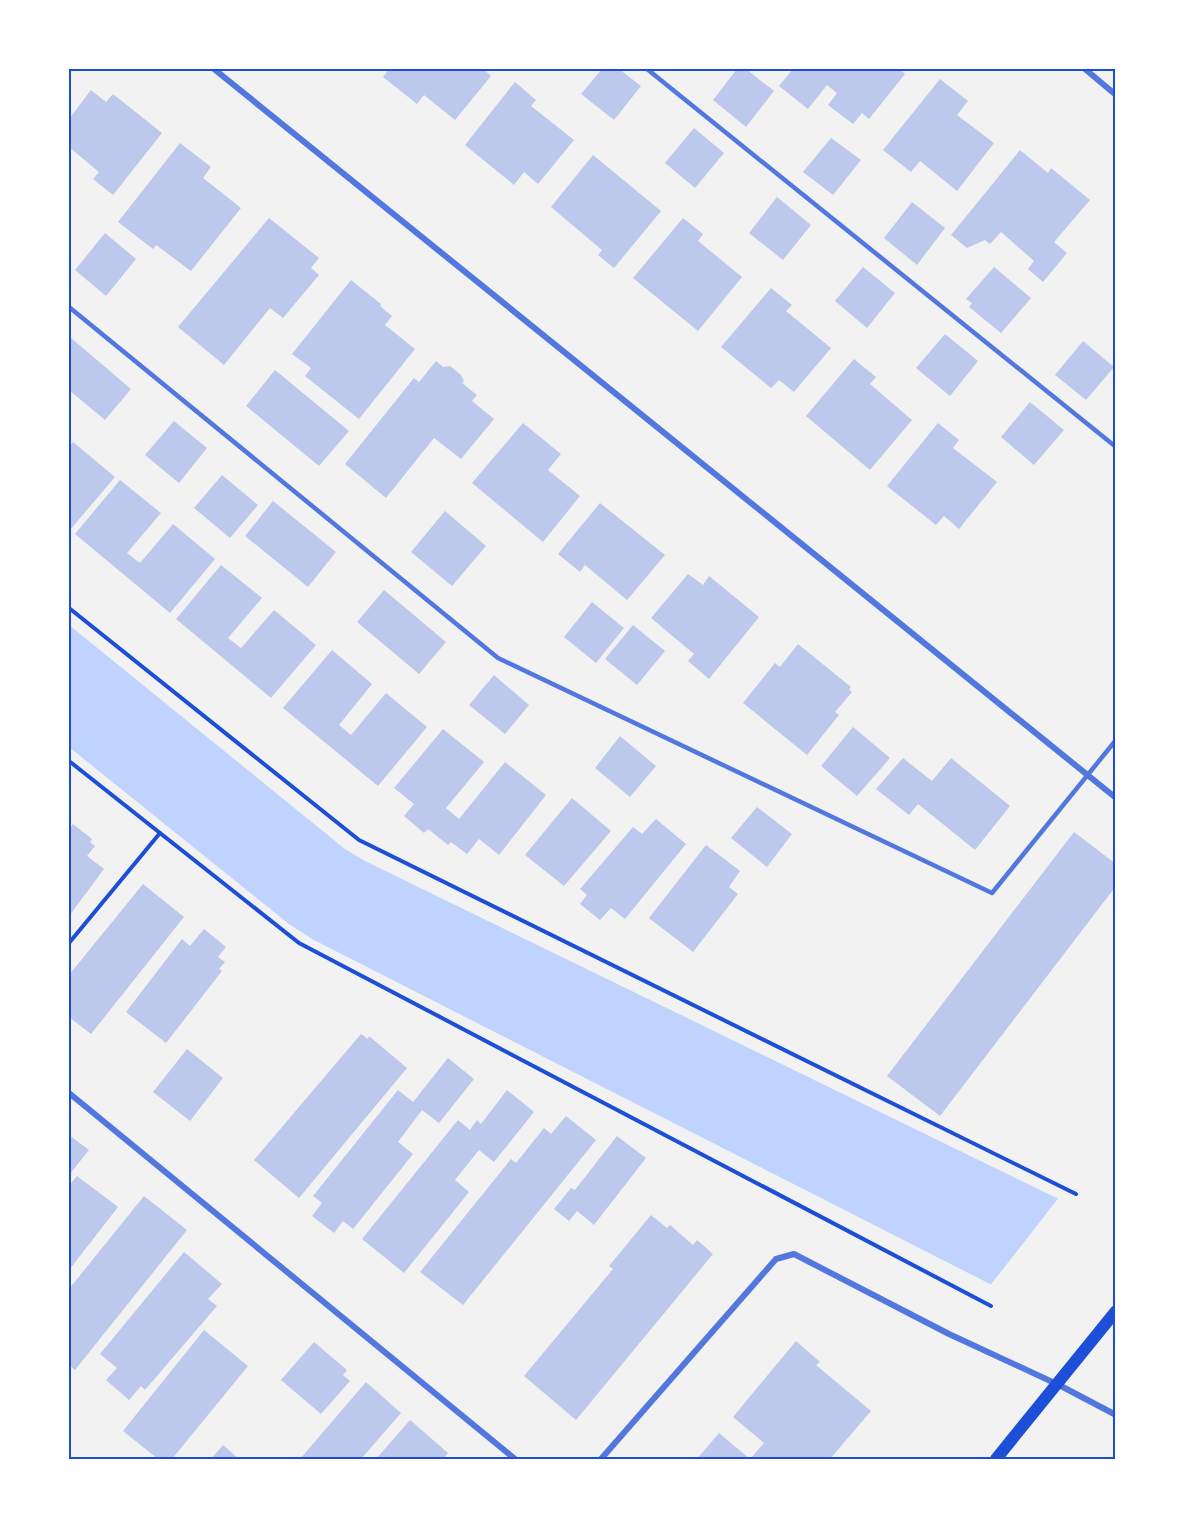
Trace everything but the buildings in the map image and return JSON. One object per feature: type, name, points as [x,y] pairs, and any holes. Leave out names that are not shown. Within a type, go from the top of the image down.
[{"type":"main road","points":[[996,1459],[1116,1311]]},
{"type":"street","points":[[214,69],[1116,798]]},
{"type":"street","points":[[1085,69],[1116,95]]},
{"type":"street","points":[[69,1093],[515,1459]]},
{"type":"street","points":[[601,1459],[776,1259],[794,1254],[949,1334],[1059,1384],[1116,1415]]},
{"type":"lane","points":[[647,69],[1116,447]]},
{"type":"lane","points":[[69,307],[498,658],[992,892],[1089,776],[1116,740]]},
{"type":"path","points":[[69,608],[359,840],[1076,1194]]},
{"type":"path","points":[[69,761],[299,943],[990,1306]]},
{"type":"path","points":[[69,943],[160,833]]},
{"type":"water","points":[[69,625],[345,849],[365,861],[1116,1227],[1116,1342],[988,1283],[312,939],[289,924],[69,747]]},
{"type":"pier","points":[[1060,1196],[1116,1223],[1116,1345],[989,1287]]}]
